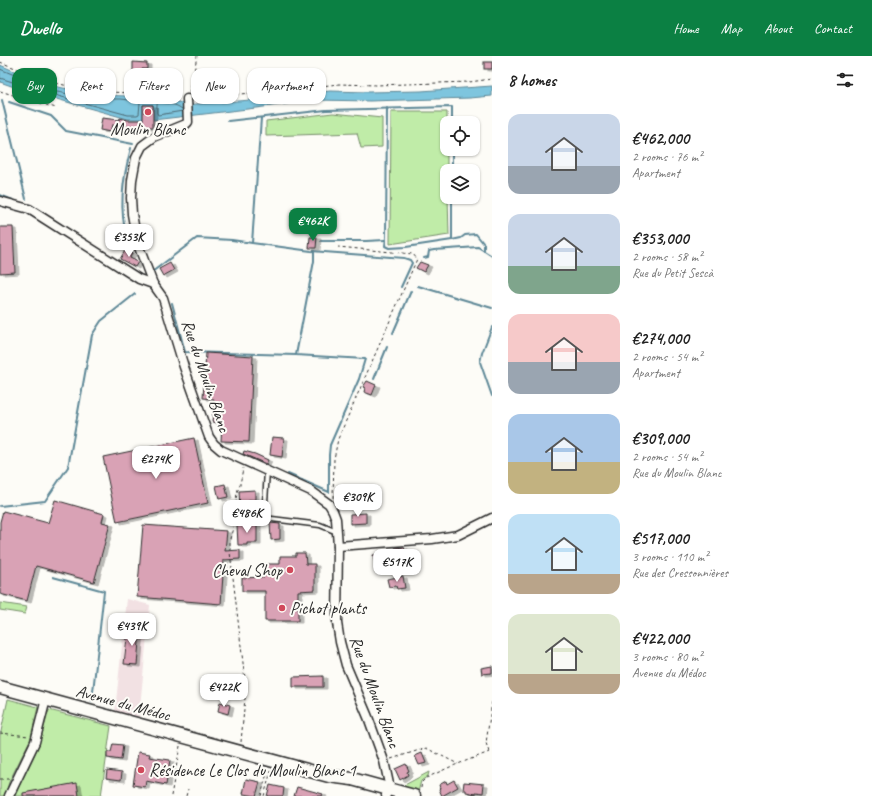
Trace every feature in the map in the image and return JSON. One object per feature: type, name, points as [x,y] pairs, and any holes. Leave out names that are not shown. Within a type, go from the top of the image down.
[{"type":"main road","name":"Avenue du Médoc","points":[[0,687],[329,776],[352,779],[393,794],[417,794]]},
{"type":"street","name":"Rue du Moulin Blanc","points":[[187,99],[188,122],[154,137],[147,142],[142,146],[135,164],[131,198],[137,242],[153,284],[163,298],[184,367],[209,437],[214,444],[221,450],[311,491],[329,504],[336,519],[338,546],[337,623],[340,642],[346,665],[368,717],[384,761],[388,781],[393,794]]},
{"type":"street","points":[[0,201],[30,209],[134,276],[153,284]]},
{"type":"street","points":[[338,546],[432,539],[458,534],[492,518]]},
{"type":"street","points":[[9,796],[30,755],[37,736],[46,699]]},
{"type":"lane","points":[[267,471],[264,518],[320,525],[337,532]]},
{"type":"path","points":[[187,99],[190,92],[197,56]]},
{"type":"path","points":[[0,62],[52,82],[77,88],[106,92],[165,94],[187,99],[339,84],[376,85],[469,82],[492,79]]},
{"type":"path","points":[[0,91],[56,108]]},
{"type":"path","points":[[329,504],[333,499],[334,459],[338,440],[417,259],[413,254],[338,247]]},
{"type":"path","points":[[240,752],[245,698],[245,680],[230,552],[230,539],[234,524],[237,492],[240,485],[244,461]]},
{"type":"path","points":[[489,753],[486,743],[492,702]]},
{"type":"path","points":[[0,734],[37,736]]},
{"type":"path","points":[[171,796],[181,736]]},
{"type":"path","points":[[384,761],[426,748],[459,764]]},
{"type":"path","points":[[417,794],[423,780],[459,764],[492,752]]},
{"type":"path","points":[[261,796],[272,760]]},
{"type":"path","points":[[264,796],[272,760]]},
{"type":"path","points":[[186,796],[188,788]]},
{"type":"shaded area","points":[[127,599],[150,605],[139,717],[115,711]]},
{"type":"green space","points":[[391,112],[447,112],[447,116],[440,116],[440,156],[447,156],[447,164],[440,164],[440,204],[448,204],[449,235],[390,244]]},
{"type":"green space","points":[[333,113],[382,118],[382,147],[361,148],[357,133],[266,136],[266,121]]},
{"type":"green space","points":[[0,603],[27,607],[25,614],[0,610]]},
{"type":"green space","points":[[8,699],[38,707],[30,740],[9,782],[5,796],[0,796],[0,736]]},
{"type":"green space","points":[[49,710],[111,726],[101,796],[15,796],[37,748]]},
{"type":"green space","points":[[429,772],[428,776],[421,781],[418,792],[399,788]]},
{"type":"water","points":[[0,65],[12,70],[12,86],[0,82]]},
{"type":"water","points":[[492,86],[492,96],[370,101],[326,100],[326,91],[421,91]]},
{"type":"water","points":[[57,87],[65,88],[65,101],[57,99]]},
{"type":"water","points":[[116,96],[124,96],[124,104],[239,104],[239,101],[247,100],[247,104],[286,104],[153,120],[153,105],[143,105],[143,119],[128,119],[74,104],[116,104]]},
{"type":"building","points":[[133,62],[147,63],[147,68],[133,68]]},
{"type":"building","points":[[484,62],[492,62],[492,69],[484,69]]},
{"type":"building","points":[[143,105],[153,105],[153,127],[124,127],[112,125],[110,132],[100,130],[102,118],[143,120]]},
{"type":"building","points":[[0,227],[13,227],[15,272],[0,273]]},
{"type":"building","points":[[310,237],[317,237],[316,248],[309,248]]},
{"type":"building","points":[[126,249],[132,253],[130,258],[138,262],[135,267],[120,259]]},
{"type":"building","points":[[420,262],[428,265],[424,272],[416,268]]},
{"type":"building","points":[[170,263],[174,270],[163,276],[159,269]]},
{"type":"building","points":[[206,353],[253,356],[249,442],[221,441],[222,423],[212,422],[214,399],[203,398]]},
{"type":"building","points":[[367,381],[376,385],[372,395],[364,392],[365,388],[363,387]]},
{"type":"building","points":[[272,437],[284,438],[282,457],[270,455]]},
{"type":"building","points":[[194,438],[208,503],[117,522],[103,457]]},
{"type":"building","points":[[244,451],[268,460],[266,464],[243,454]]},
{"type":"building","points":[[225,484],[228,497],[219,499],[216,486]]},
{"type":"building","points":[[255,490],[255,500],[249,500],[250,510],[240,511],[239,491]]},
{"type":"building","points":[[55,500],[104,514],[102,522],[110,524],[94,582],[36,566],[27,601],[0,594],[0,522],[3,511],[48,523]]},
{"type":"building","points":[[366,513],[366,523],[350,524],[350,514]]},
{"type":"building","points":[[270,523],[280,524],[280,539],[271,540]]},
{"type":"building","points":[[257,524],[257,543],[238,545],[237,525]]},
{"type":"building","points":[[143,525],[227,531],[225,551],[240,550],[240,559],[224,560],[221,604],[137,597]]},
{"type":"building","points":[[404,547],[407,559],[375,564],[373,555],[396,552],[395,548]]},
{"type":"building","points":[[296,553],[305,553],[306,564],[315,564],[315,590],[298,591],[298,621],[265,621],[265,591],[242,591],[242,578],[264,577],[264,564],[280,564],[280,556],[296,556]]},
{"type":"building","points":[[403,576],[405,588],[397,589],[396,586],[389,587],[387,579]]},
{"type":"building","points":[[128,629],[140,630],[137,665],[124,664]]},
{"type":"building","points":[[492,666],[492,673],[482,674],[481,668]]},
{"type":"building","points":[[323,676],[323,687],[293,687],[293,677]]},
{"type":"building","points":[[220,702],[230,705],[228,714],[218,711]]},
{"type":"building","points":[[113,744],[123,745],[121,760],[107,758],[107,752],[111,752]]},
{"type":"building","points":[[138,752],[150,754],[149,757],[170,760],[166,785],[146,781],[145,787],[133,785]]},
{"type":"building","points":[[422,753],[426,763],[419,765],[415,756]]},
{"type":"building","points":[[406,764],[409,771],[407,772],[408,775],[400,780],[395,769]]},
{"type":"building","points":[[107,770],[122,772],[121,780],[106,778]]},
{"type":"building","points":[[246,779],[260,782],[256,796],[243,794]]},
{"type":"building","points":[[454,780],[458,787],[442,796],[439,785],[446,781],[447,784]]},
{"type":"building","points":[[464,782],[484,784],[483,793],[476,792],[476,794],[466,792],[466,790],[463,790]]},
{"type":"building","points":[[77,783],[79,796],[23,796],[23,793]]},
{"type":"building","points":[[270,785],[284,788],[283,796],[267,796]]},
{"type":"building","points":[[297,787],[323,794],[322,796],[294,796]]},
{"type":"waterway","points":[[2,100],[26,199]]},
{"type":"waterway","points":[[9,102],[51,116],[66,131],[133,144]]},
{"type":"waterway","points":[[228,121],[326,110],[452,107],[452,116]]},
{"type":"waterway","points":[[387,108],[385,246],[389,248],[406,247],[452,240],[461,238],[465,235],[476,234],[484,244],[484,251]]},
{"type":"waterway","points":[[261,118],[252,243],[311,251],[404,258],[410,260],[412,263],[401,287]]},
{"type":"waterway","points":[[127,240],[122,206],[125,172],[131,148]]},
{"type":"waterway","points":[[452,156],[452,164]]},
{"type":"waterway","points":[[0,195],[18,202]]},
{"type":"waterway","points":[[452,204],[452,240]]},
{"type":"waterway","points":[[152,272],[197,238],[252,243]]},
{"type":"waterway","points":[[321,241],[385,240]]},
{"type":"waterway","points":[[424,258],[428,257],[429,251],[478,247],[492,256]]},
{"type":"waterway","points":[[288,474],[329,492],[330,445],[359,379],[365,359],[296,355],[314,261],[314,251]]},
{"type":"waterway","points":[[418,286],[492,308]]},
{"type":"waterway","points":[[393,333],[411,291]]},
{"type":"waterway","points":[[0,506],[45,501],[68,467],[92,335],[101,321],[135,294]]},
{"type":"waterway","points":[[172,303],[185,352],[296,355]]},
{"type":"waterway","points":[[492,327],[480,362],[492,396]]},
{"type":"waterway","points":[[374,379],[387,347]]},
{"type":"waterway","points":[[53,577],[104,591],[92,701]]},
{"type":"place","name":"Moulin Blanc","points":[[148,112]]},
{"type":"place","name":"Cheval Shop","points":[[290,570]]},
{"type":"place","name":"Pichot plants","points":[[282,608]]},
{"type":"place","name":"Résidence Le Clos du Moulin Blanc 1","points":[[141,770]]}]
